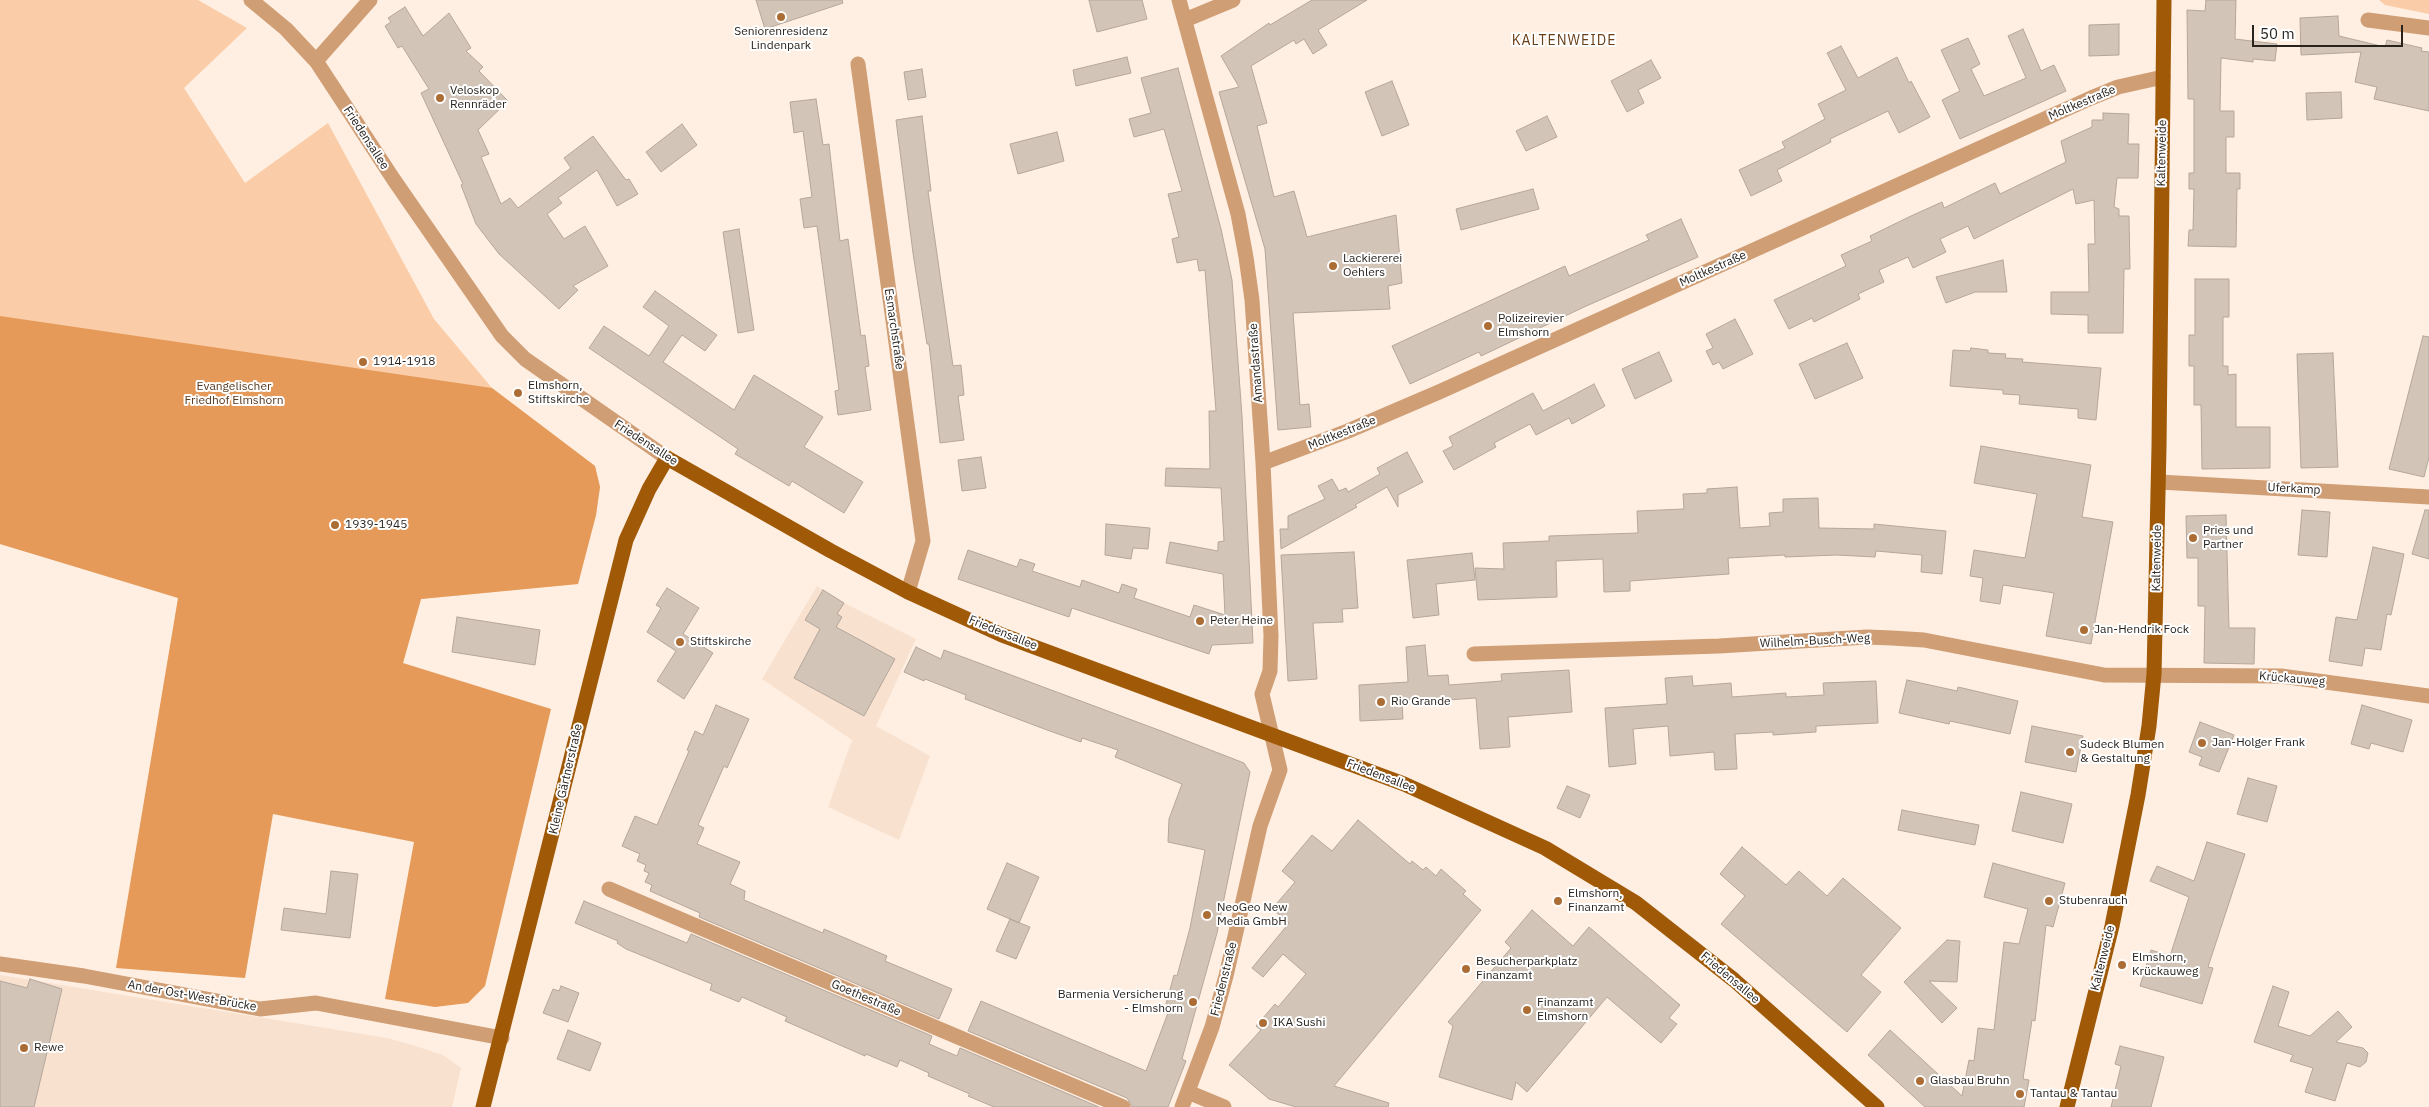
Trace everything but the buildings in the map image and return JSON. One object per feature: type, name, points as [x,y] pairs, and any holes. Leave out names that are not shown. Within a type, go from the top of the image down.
[{"type":"main road","name":"Kaltenweide","points":[[2067,1107],[2112,926],[2137,804],[2149,726],[2154,674],[2159,482],[2164,0]]},
{"type":"main road","name":"Friedensallee","points":[[668,458],[831,551],[908,592],[1002,635],[1404,784],[1545,848],[1620,894],[1734,980],[1878,1107]]},
{"type":"main road","name":"Kleine Gärtnerstraße","points":[[483,1107],[502,1038],[626,540],[648,489],[668,458]]},
{"type":"street","name":"Friedensallee","points":[[251,0],[286,29],[316,61],[394,180],[502,336],[525,359],[668,458]]},
{"type":"street","points":[[316,61],[370,0]]},
{"type":"street","name":"Amandastraße","points":[[1179,0],[1238,214],[1252,300],[1271,636],[1270,670],[1262,694],[1270,734]]},
{"type":"street","points":[[1184,20],[1233,0]]},
{"type":"street","points":[[2368,20],[2429,28]]},
{"type":"street","name":"Esmarchstraße","points":[[858,64],[923,541],[908,592]]},
{"type":"street","name":"Moltkestraße","points":[[1262,463],[1348,431],[1439,392],[2090,98],[2118,87],[2163,77]]},
{"type":"street","name":"Uferkamp","points":[[2159,482],[2429,497]]},
{"type":"street","name":"Wilhelm-Busch-Weg","points":[[1474,654],[1719,646],[1867,637],[1924,640],[2104,675],[2154,674]]},
{"type":"street","name":"Krückauweg","points":[[2154,674],[2281,676],[2429,696]]},
{"type":"street","name":"Friedenstraße","points":[[1182,1107],[1214,1019],[1226,976],[1260,826],[1280,770],[1270,734]]},
{"type":"street","name":"Goethestraße","points":[[609,889],[1123,1107]]},
{"type":"street","name":"An der Ost-West-Brücke","points":[[0,964],[84,976],[260,1009],[316,1003],[502,1038]]},
{"type":"street","points":[[1188,1092],[1224,1107]]},
{"type":"shaded area","points":[[817,586],[844,603],[916,639],[876,726],[930,756],[899,840],[828,807],[852,740],[762,679]]},
{"type":"shaded area","points":[[0,975],[387,1038],[412,1045],[443,1055],[461,1068],[452,1107],[0,1107]]},
{"type":"green space","name":"Evangelischer Friedhof Elmshorn","points":[[0,0],[198,0],[247,28],[184,88],[245,183],[328,123],[434,319],[492,388],[595,466],[600,487],[596,515],[578,584],[421,599],[403,663],[0,544]]},
{"type":"green space","points":[[2379,0],[2429,0],[2429,14],[2385,5]]},
{"type":"green space","points":[[0,316],[492,388],[595,466],[600,487],[596,515],[578,584],[421,599],[403,663],[551,709],[485,986],[468,1003],[435,1007],[385,999],[414,842],[273,814],[245,978],[116,968],[178,598],[0,544]]},
{"type":"place","name":"Seniorenresidenz Lindenpark","points":[[781,17]]},
{"type":"place","name":"Veloskop Rennräder","points":[[440,98]]},
{"type":"place","name":"Lackiererei Oehlers","points":[[1333,266]]},
{"type":"place","name":"Polizeirevier Elmshorn","points":[[1488,326]]},
{"type":"place","name":"1914-1918","points":[[363,362]]},
{"type":"place","name":"Elmshorn, Stiftskirche","points":[[518,393]]},
{"type":"place","name":"1939-1945","points":[[335,525]]},
{"type":"place","name":"Pries und Partner","points":[[2193,538]]},
{"type":"place","name":"Peter Heine","points":[[1200,621]]},
{"type":"place","name":"Jan-Hendrik Fock","points":[[2084,630]]},
{"type":"place","name":"Stiftskirche","points":[[680,642]]},
{"type":"place","name":"Rio Grande","points":[[1381,702]]},
{"type":"place","name":"Jan-Holger Frank","points":[[2202,743]]},
{"type":"place","name":"Sudeck Blumen & Gestaltung","points":[[2070,752]]},
{"type":"place","name":"Elmshorn, Finanzamt","points":[[1558,901]]},
{"type":"place","name":"Stubenrauch","points":[[2049,901]]},
{"type":"place","name":"NeoGeo New Media GmbH","points":[[1207,915]]},
{"type":"place","name":"Elmshorn, Krückauweg","points":[[2122,965]]},
{"type":"place","name":"Besucherparkplatz Finanzamt","points":[[1466,969]]},
{"type":"place","name":"Barmenia Versicherung - Elmshorn","points":[[1193,1002]]},
{"type":"place","name":"Finanzamt Elmshorn","points":[[1527,1010]]},
{"type":"place","name":"IKA Sushi","points":[[1263,1023]]},
{"type":"place","name":"Rewe","points":[[24,1048]]},
{"type":"place","name":"Glasbau Bruhn","points":[[1920,1081]]},
{"type":"place","name":"Tantau & Tantau","points":[[2020,1094]]},
{"type":"district","name":"KALTENWEIDE","points":[[1564,41]]}]
